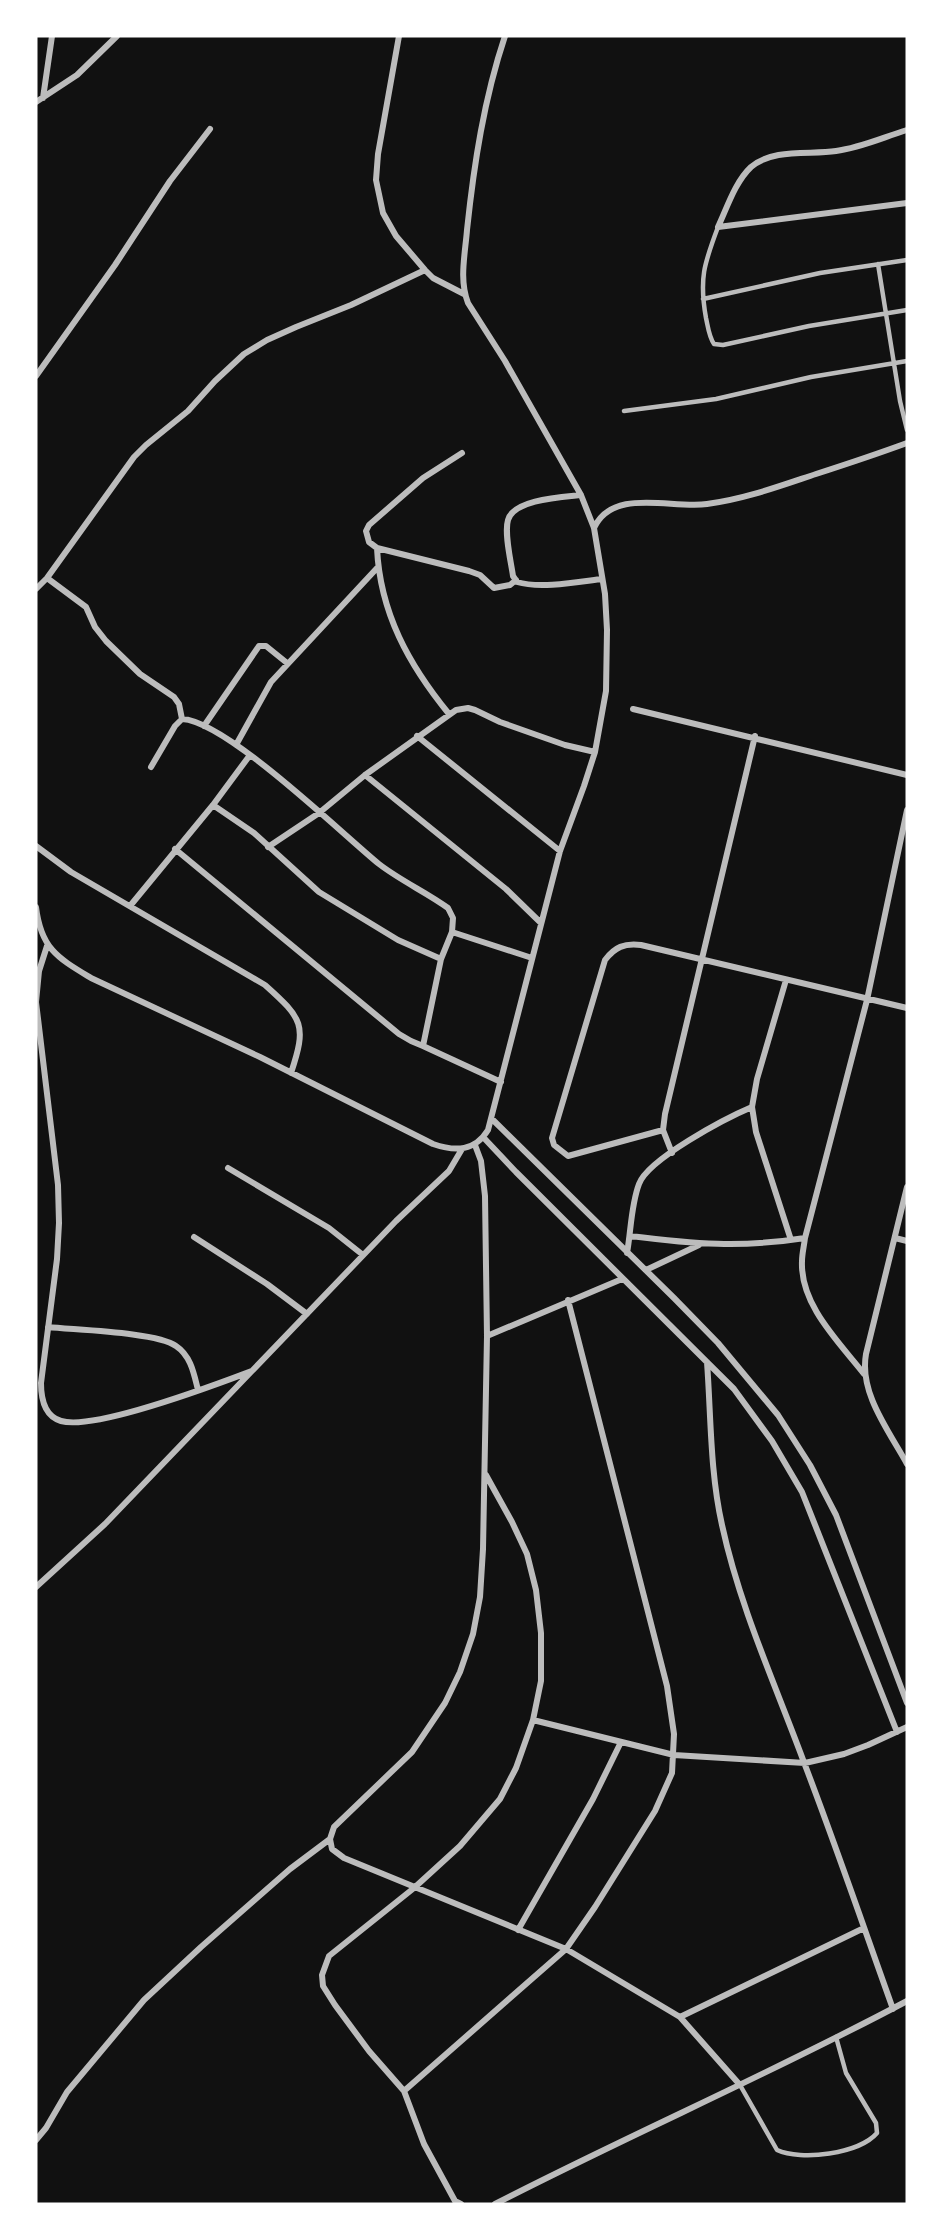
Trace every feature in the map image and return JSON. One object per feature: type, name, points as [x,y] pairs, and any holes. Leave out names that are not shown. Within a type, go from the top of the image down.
[{"type":"street","points":[[43,98],[52,36]]},
{"type":"street","points":[[36,102],[77,75],[117,36]]},
{"type":"street","points":[[399,36],[378,154],[376,180],[383,213],[396,236],[425,270],[433,278],[464,294]]},
{"type":"street","points":[[36,907],[47,946],[67,964],[92,978],[433,1144],[454,1150],[462,1149],[475,1145],[483,1137],[492,1119],[560,851],[595,752],[606,691],[608,661],[606,607],[594,528],[581,495],[464,294],[463,277],[473,179],[484,115],[505,36]]},
{"type":"street","points":[[36,376],[115,265],[170,181],[210,129]]},
{"type":"street","points":[[718,227],[742,179],[750,168],[761,160],[799,153],[837,151],[907,130]]},
{"type":"street","points":[[718,227],[907,203]]},
{"type":"street","points":[[36,589],[47,578],[134,457],[189,411],[215,381],[244,354],[296,327],[351,305],[425,270]]},
{"type":"street","points":[[594,528],[598,518],[605,512],[624,503],[706,504],[754,495],[907,443]]},
{"type":"street","points":[[462,453],[423,478],[369,525],[367,536],[369,542],[377,548],[480,575],[494,588],[510,585],[516,580]]},
{"type":"street","points":[[581,495],[521,506],[509,516],[507,531],[513,576],[522,583],[559,583],[602,579]]},
{"type":"street","points":[[377,548],[383,593],[397,633],[414,668],[449,714]]},
{"type":"street","points":[[236,745],[262,694],[287,663],[378,567]]},
{"type":"street","points":[[47,578],[86,607],[102,636],[140,674],[174,698],[179,704],[182,719]]},
{"type":"street","points":[[204,726],[259,646],[266,646],[287,663]]},
{"type":"street","points":[[268,847],[319,813],[417,736],[449,714],[463,709],[475,710],[500,722],[566,745],[595,752]]},
{"type":"street","points":[[633,709],[755,736],[907,775]]},
{"type":"street","points":[[182,719],[204,726],[236,745],[380,865],[448,908],[453,918],[452,932],[441,959],[423,1046]]},
{"type":"street","points":[[151,767],[175,726],[182,719]]},
{"type":"street","points":[[417,736],[560,851]]},
{"type":"street","points":[[672,1153],[663,1130],[665,1114],[755,736]]},
{"type":"street","points":[[130,906],[213,805],[250,755]]},
{"type":"street","points":[[365,775],[506,890],[541,923]]},
{"type":"street","points":[[213,805],[241,823],[319,892],[398,940],[441,959]]},
{"type":"street","points":[[864,1374],[821,1319],[804,1282],[802,1262],[805,1238],[867,1000],[907,810]]},
{"type":"street","points":[[36,846],[71,872],[266,985],[293,1011],[301,1035],[300,1046],[291,1073]]},
{"type":"street","points":[[175,849],[399,1034],[501,1082]]},
{"type":"street","points":[[452,932],[532,958]]},
{"type":"street","points":[[663,1130],[568,1156],[554,1145],[552,1138],[605,960],[620,946],[630,944],[907,1008]]},
{"type":"street","points":[[47,946],[39,971],[36,1002],[58,1185],[57,1259],[41,1396],[50,1415],[59,1420],[71,1422],[100,1419],[198,1390],[252,1371]]},
{"type":"street","points":[[786,980],[757,1079],[752,1107],[756,1132],[790,1240]]},
{"type":"street","points":[[627,1253],[639,1183],[650,1168],[720,1122],[752,1107]]},
{"type":"street","points":[[492,1119],[718,1343],[778,1415],[810,1465],[836,1515],[907,1703]]},
{"type":"street","points":[[483,1137],[734,1389],[766,1431],[802,1492],[897,1732]]},
{"type":"street","points":[[475,1145],[481,1161],[485,1196],[487,1336],[486,1475],[480,1597],[473,1634],[445,1703],[412,1752],[334,1827],[330,1839],[332,1849],[338,1855],[414,1888],[566,1949],[680,2017],[740,2085]]},
{"type":"street","points":[[36,1587],[105,1524],[363,1255],[449,1171],[462,1149]]},
{"type":"street","points":[[228,1168],[329,1228],[363,1255]]},
{"type":"street","points":[[907,1187],[866,1354],[864,1374],[869,1394],[907,1464]]},
{"type":"street","points":[[630,1236],[699,1244],[750,1244],[805,1238]]},
{"type":"street","points":[[194,1237],[267,1284],[307,1314]]},
{"type":"street","points":[[895,1238],[907,1241]]},
{"type":"street","points":[[646,1270],[673,1259],[699,1244]]},
{"type":"street","points":[[487,1336],[622,1279]]},
{"type":"street","points":[[404,2091],[566,1949],[655,1811],[672,1773],[674,1755],[667,1686],[568,1300]]},
{"type":"street","points":[[48,1327],[147,1336],[171,1342],[188,1359],[198,1390]]},
{"type":"street","points":[[707,1362],[715,1479],[728,1552],[778,1698],[805,1763],[893,2009]]},
{"type":"street","points":[[461,2204],[452,2195],[434,2165],[404,2091],[369,2051],[335,2005],[323,1986],[322,1975],[329,1956],[414,1888],[460,1846],[500,1798],[516,1768],[533,1720],[541,1681],[542,1634],[536,1590],[527,1554],[513,1522],[486,1475]]},
{"type":"street","points":[[36,1580],[45,1579]]},
{"type":"street","points":[[533,1720],[674,1755],[805,1763],[844,1754],[907,1726]]},
{"type":"street","points":[[518,1930],[593,1799],[621,1742]]},
{"type":"street","points":[[36,2140],[46,2128],[67,2092],[144,2000],[290,1869],[330,1839]]},
{"type":"street","points":[[680,2017],[864,1928]]},
{"type":"street","points":[[495,2204],[907,2001]]},
{"type":"lane","points":[[718,227],[702,272],[703,300],[714,344],[720,346],[809,326],[907,310]]},
{"type":"lane","points":[[703,300],[790,279],[907,260]]},
{"type":"lane","points":[[878,264],[907,430]]},
{"type":"lane","points":[[624,411],[716,399],[811,377],[907,361]]},
{"type":"lane","points":[[740,2085],[777,2150],[785,2154],[824,2154],[860,2147],[877,2133],[876,2123],[846,2073],[836,2037]]}]
